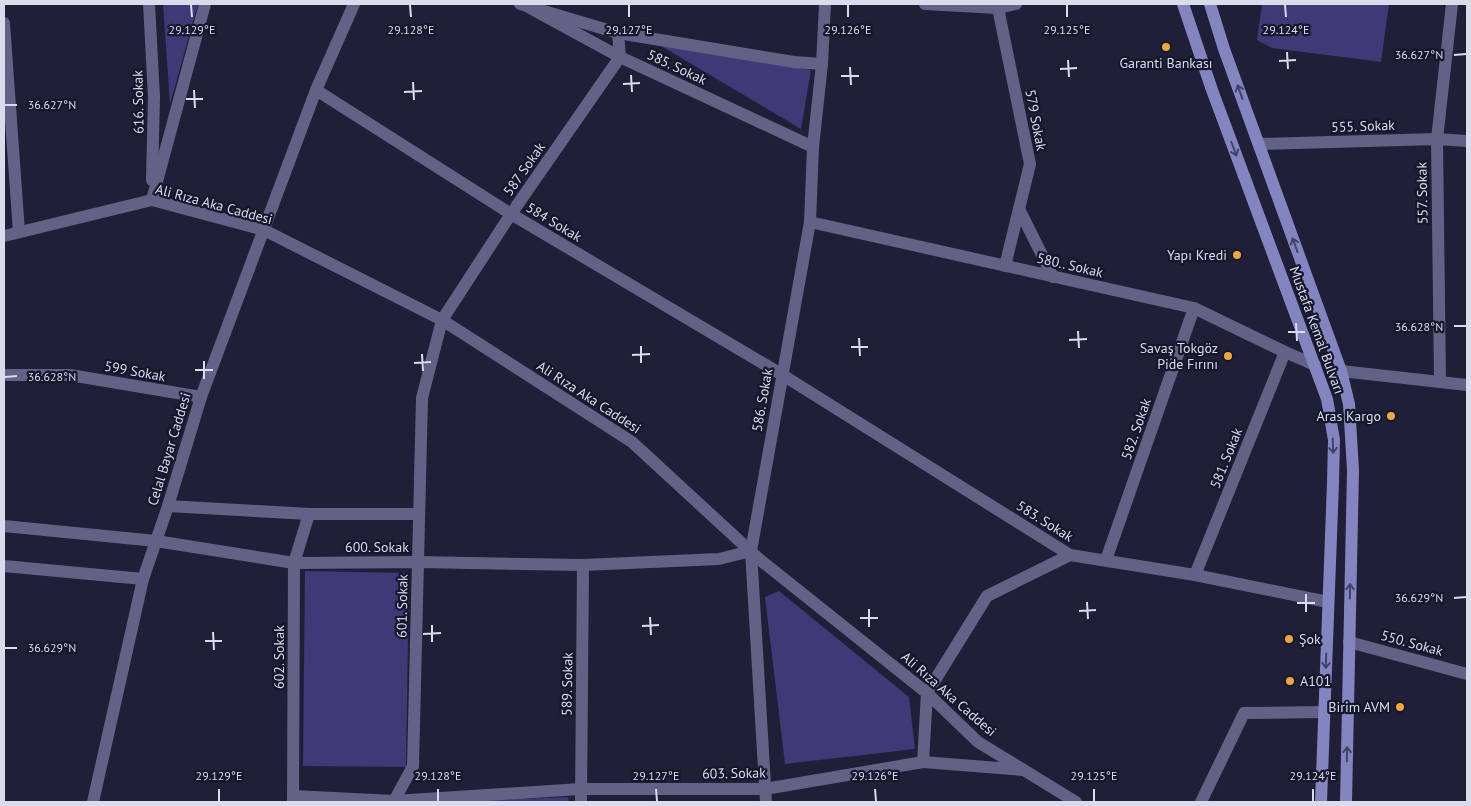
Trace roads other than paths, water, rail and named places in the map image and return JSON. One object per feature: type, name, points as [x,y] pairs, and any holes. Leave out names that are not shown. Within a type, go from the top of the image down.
[{"type":"main road","name":"Mustafa Kemal Bulvarı","points":[[1183,4],[1212,90],[1327,399],[1334,440],[1334,483],[1321,802]]},
{"type":"main road","name":"Mustafa Kemal Bulvarı","points":[[1210,4],[1224,49],[1340,371],[1349,404],[1352,462],[1346,802]]},
{"type":"street","name":"616. Sokak","points":[[149,4],[154,97],[152,200]]},
{"type":"street","points":[[152,200],[205,4]]},
{"type":"street","name":"Celal Bayar Caddesi","points":[[93,802],[143,579],[168,506],[200,397],[316,90],[354,4]]},
{"type":"street","name":"586. Sokak","points":[[766,802],[751,551],[781,374],[810,222],[813,147],[822,64],[825,4]]},
{"type":"street","points":[[925,4],[998,8],[1016,4]]},
{"type":"street","name":"557. Sokak","points":[[1440,382],[1437,139],[1452,4]]},
{"type":"street","name":"585. Sokak","points":[[525,6],[618,33],[794,62],[822,64]]},
{"type":"street","name":"585. Sokak","points":[[525,6],[620,57],[813,147]]},
{"type":"street","name":"579 Sokak","points":[[998,8],[1030,164],[1005,266]]},
{"type":"street","points":[[4,23],[19,232]]},
{"type":"street","points":[[618,33],[620,57]]},
{"type":"street","name":"587 Sokak","points":[[442,320],[511,214],[620,57]]},
{"type":"street","name":"584 Sokak","points":[[316,90],[511,214],[781,374]]},
{"type":"street","name":"555. Sokak","points":[[1259,144],[1437,139],[1467,141]]},
{"type":"street","name":"Ali Rıza Aka Caddesi","points":[[4,236],[152,200],[264,230],[442,320],[632,442],[751,551],[927,693],[978,742],[1076,802]]},
{"type":"street","points":[[1019,209],[1054,277]]},
{"type":"street","name":"580.. Sokak","points":[[810,222],[1194,308],[1285,352],[1315,364]]},
{"type":"street","name":"582. Sokak","points":[[1106,560],[1194,308]]},
{"type":"street","name":"601. Sokak","points":[[394,802],[413,766],[422,398],[442,320]]},
{"type":"street","name":"581. Sokak","points":[[1195,575],[1285,352]]},
{"type":"street","points":[[1340,371],[1467,385]]},
{"type":"street","name":"583. Sokak","points":[[781,374],[1070,555],[1195,575],[1328,602]]},
{"type":"street","name":"599 Sokak","points":[[4,375],[70,375],[200,397]]},
{"type":"street","points":[[168,506],[309,514],[419,514]]},
{"type":"street","name":"602. Sokak","points":[[293,799],[294,562],[309,514]]},
{"type":"street","name":"600. Sokak","points":[[4,526],[156,541],[294,562],[583,565],[719,559],[751,551]]},
{"type":"street","points":[[923,762],[927,693],[987,596],[1070,555]]},
{"type":"street","name":"589. Sokak","points":[[581,796],[583,565]]},
{"type":"street","points":[[4,566],[143,579]]},
{"type":"street","name":"550. Sokak","points":[[1349,642],[1467,674]]},
{"type":"street","points":[[1201,802],[1244,713],[1324,712]]},
{"type":"street","name":"603. Sokak","points":[[293,799],[394,802],[765,789],[923,762],[1023,770]]},
{"type":"place","name":"Garanti Bankası","points":[[1166,47]]},
{"type":"place","name":"Yapı Kredi","points":[[1237,255]]},
{"type":"place","name":"Savaş Tokgöz Pide Fırını","points":[[1228,356]]},
{"type":"place","name":"Aras Kargo","points":[[1391,416]]},
{"type":"place","name":"Şok","points":[[1289,639]]},
{"type":"place","name":"A101","points":[[1290,681]]},
{"type":"place","name":"Birim AVM","points":[[1400,707]]}]
